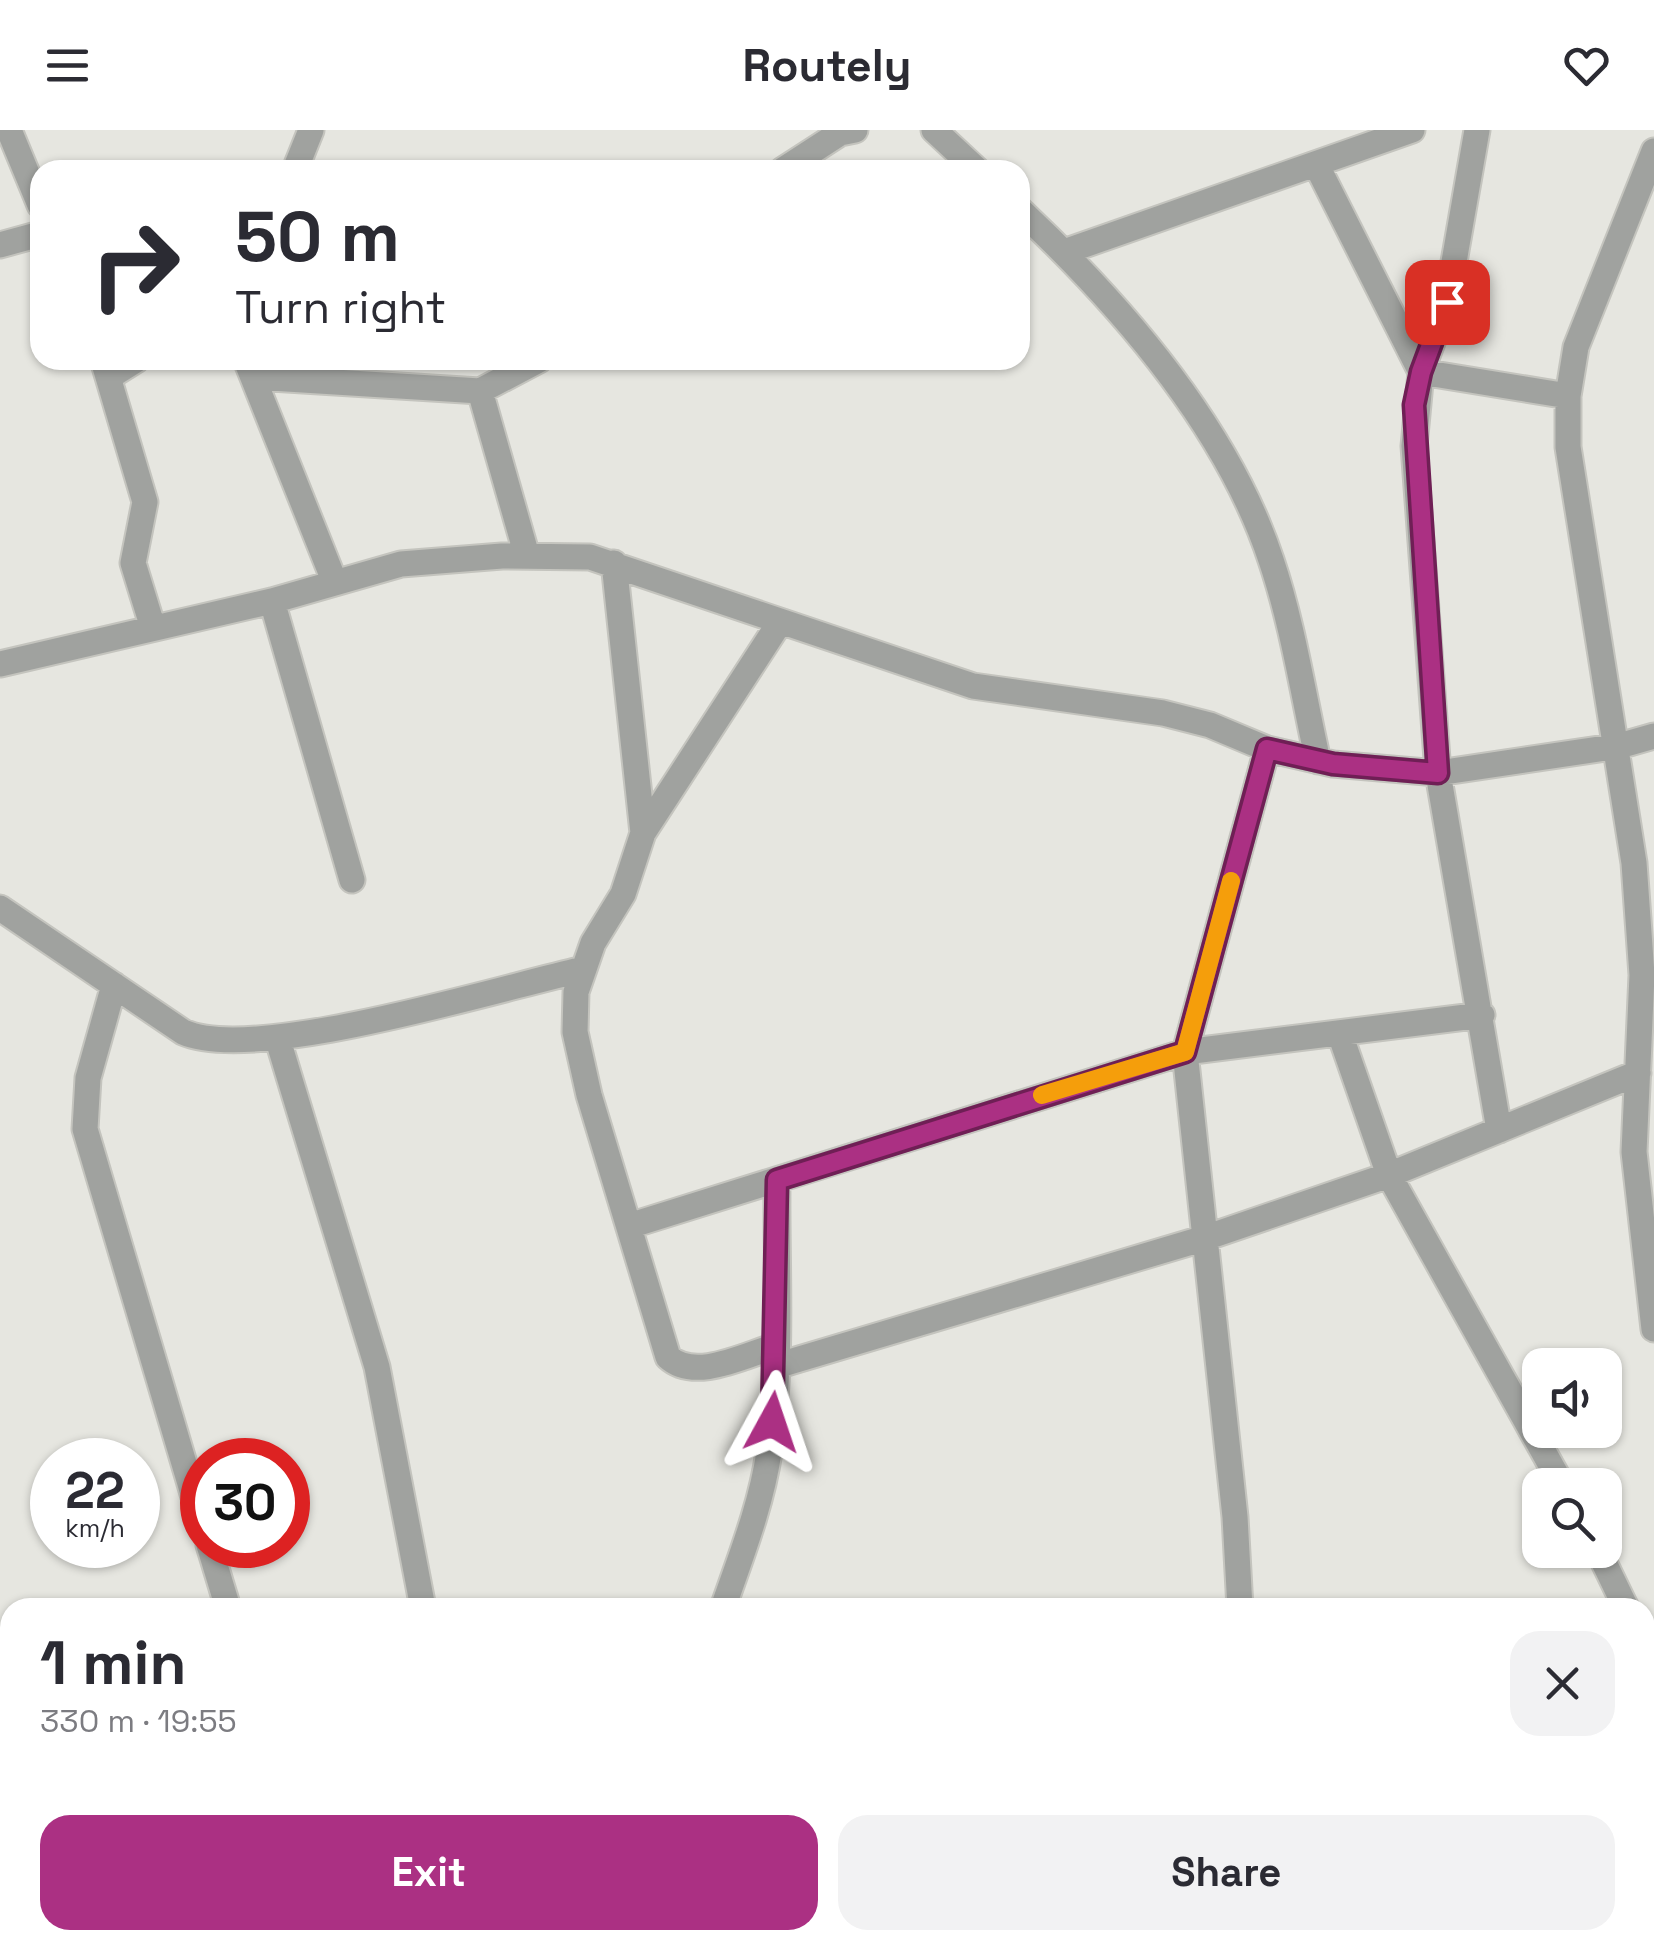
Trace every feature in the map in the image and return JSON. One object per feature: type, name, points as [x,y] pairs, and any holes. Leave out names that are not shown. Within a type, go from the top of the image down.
[{"type":"street","points":[[10,130],[30,181]]},
{"type":"street","points":[[299,160],[311,130]]},
{"type":"street","points":[[798,160],[840,133],[855,130]]},
{"type":"street","points":[[934,130],[966,160]]},
{"type":"street","points":[[1064,252],[1412,130]]},
{"type":"street","points":[[1477,130],[1447,302],[1421,372],[1414,446],[1438,773],[1482,1015],[1498,1130]]},
{"type":"street","points":[[1654,151],[1576,347],[1568,396],[1574,503],[1619,746],[1648,976],[1634,1152],[1654,1328]]},
{"type":"street","points":[[1316,164],[1421,372]]},
{"type":"street","points":[[1030,220],[1138,331],[1236,481],[1270,557],[1282,596],[1318,761]]},
{"type":"street","points":[[0,245],[30,237]]},
{"type":"street","points":[[107,370],[145,502],[133,562],[154,628]]},
{"type":"street","points":[[250,370],[335,583]]},
{"type":"street","points":[[260,370],[480,391],[520,370]]},
{"type":"street","points":[[1421,372],[1568,396]]},
{"type":"street","points":[[480,391],[526,556]]},
{"type":"street","points":[[0,664],[272,602],[401,564],[526,556],[590,557],[974,686],[1163,713],[1210,725],[1267,749],[1318,761],[1438,773],[1619,746],[1654,736]]},
{"type":"street","points":[[614,563],[643,832]]},
{"type":"street","points":[[272,602],[352,880]]},
{"type":"street","points":[[780,622],[643,832],[623,894],[580,970],[575,1032],[673,1362],[700,1368],[776,1356],[1205,1238],[1389,1175],[1638,1073]]},
{"type":"street","points":[[1239,1598],[1235,1516],[1185,1052],[1267,749]]},
{"type":"street","points":[[0,908],[198,1038],[278,1040],[580,970]]},
{"type":"street","points":[[114,985],[88,1078],[84,1128],[180,1450]]},
{"type":"street","points":[[630,1226],[1185,1052],[1482,1015]]},
{"type":"street","points":[[1340,1034],[1389,1175],[1553,1468]]},
{"type":"street","points":[[278,1040],[377,1367],[421,1598]]},
{"type":"street","points":[[727,1598],[756,1516],[770,1450],[776,1356],[777,1180]]},
{"type":"street","points":[[216,1568],[225,1598]]},
{"type":"street","points":[[1607,1568],[1621,1598]]},
{"type":"slow traffic","points":[[1042,1095],[1185,1052],[1231,881]]},
{"type":"route","points":[[772,1422],[777,1180],[1185,1052],[1267,749],[1333,764],[1438,773],[1414,405],[1421,372],[1447,302]]}]
